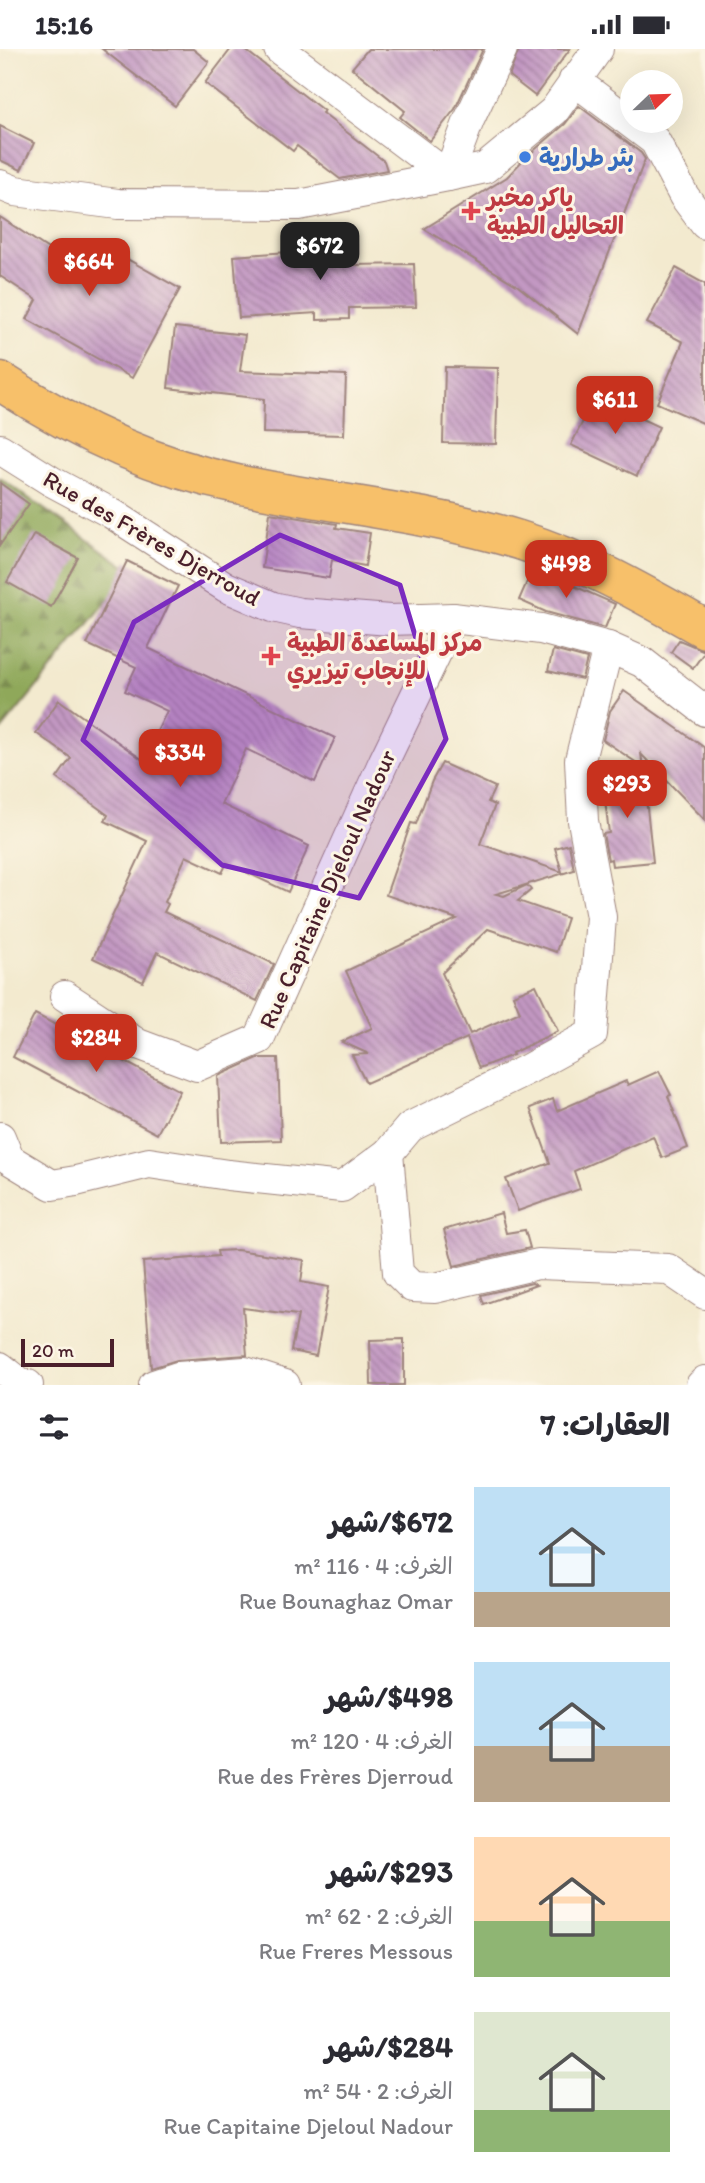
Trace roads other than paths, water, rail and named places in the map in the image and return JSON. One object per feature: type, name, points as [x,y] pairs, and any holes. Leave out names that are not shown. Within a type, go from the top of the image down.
[{"type":"main road","points":[[0,381],[87,431],[154,459],[235,484],[454,524],[520,540],[578,561],[705,629]]},
{"type":"street","points":[[279,49],[447,176]]},
{"type":"street","points":[[447,176],[502,49]]},
{"type":"street","points":[[0,185],[15,191],[118,204],[299,205],[485,169],[554,111],[598,49]]},
{"type":"street","points":[[574,80],[655,141],[684,196],[705,224]]},
{"type":"street","name":"Rue des Frères Djerroud","points":[[0,449],[51,481],[111,513],[226,587],[273,607],[300,613],[390,620],[453,618],[541,629],[608,647],[642,662],[705,711]]},
{"type":"street","name":"Rue Capitaine Djeloul Nadour","points":[[65,996],[138,1044],[197,1066],[259,1039],[384,761],[453,618]]},
{"type":"street","points":[[0,1137],[9,1159],[52,1185],[149,1163],[228,1175],[341,1187],[387,1153],[410,1127],[592,1034],[601,918],[583,821],[580,760],[608,647]]},
{"type":"street","points":[[387,1153],[398,1272],[412,1286],[435,1288],[538,1264],[668,1269],[705,1294]]},
{"type":"street","points":[[0,1367],[23,1385],[28,1385]]},
{"type":"street","points":[[154,1385],[178,1377],[245,1372],[285,1385]]},
{"type":"street","points":[[701,1385],[705,1381]]},
{"type":"place","name":"بئر طرارية","points":[[525,157]]},
{"type":"place","name":"ياكر مخبر التحاليل الطبية","points":[[471,211]]},
{"type":"place","name":"مركز المساعدة الطبية للإنجاب تيزيري","points":[[271,656]]}]
